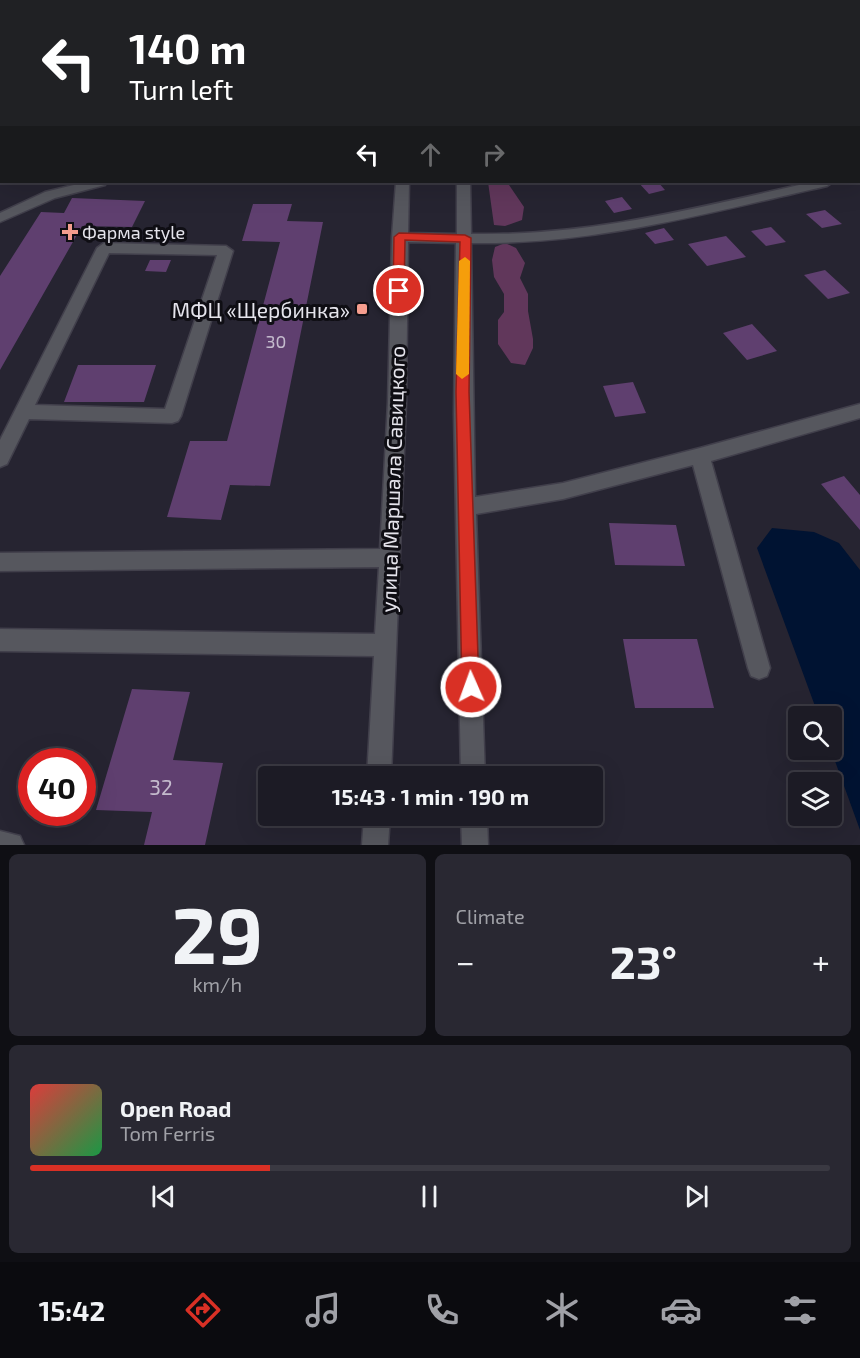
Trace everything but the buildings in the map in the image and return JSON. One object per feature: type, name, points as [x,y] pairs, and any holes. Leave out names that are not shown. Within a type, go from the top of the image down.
[{"type":"street","points":[[0,218],[50,195],[96,183]]},
{"type":"street","name":"улица Маршала Савицкого","points":[[380,766],[397,402],[402,183]]},
{"type":"street","points":[[465,183],[462,370],[473,766]]},
{"type":"street","points":[[399,237],[538,238],[603,231],[822,183]]},
{"type":"street","points":[[0,459],[23,412],[104,248],[226,251],[172,416],[23,412]]},
{"type":"street","points":[[465,507],[563,491],[700,456],[860,411]]},
{"type":"street","points":[[700,456],[759,668]]},
{"type":"street","points":[[0,561],[388,558]]},
{"type":"street","points":[[0,640],[386,645]]},
{"type":"street","points":[[375,845],[376,826]]},
{"type":"street","points":[[474,826],[475,845]]},
{"type":"street","points":[[0,844],[11,845]]},
{"type":"shaded area","points":[[488,183],[508,183],[524,207],[522,220],[505,226],[494,225]]},
{"type":"shaded area","points":[[505,243],[516,248],[525,263],[520,278],[528,294],[533,348],[525,365],[511,363],[498,344],[498,320],[504,312],[504,294],[494,277],[492,260],[495,247]]},
{"type":"water","points":[[772,528],[814,532],[839,543],[860,570],[860,830],[842,780],[842,772],[839,772],[835,760],[842,760],[842,706],[815,706],[757,548]]},
{"type":"slow traffic","points":[[462,374],[465,261]]},
{"type":"place","name":"Фарма style","points":[[70,232]]},
{"type":"place","name":"МФЦ «Щербинка»","points":[[362,309]]},
{"type":"route","points":[[399,291],[399,237],[465,238],[462,392],[471,687]]}]
